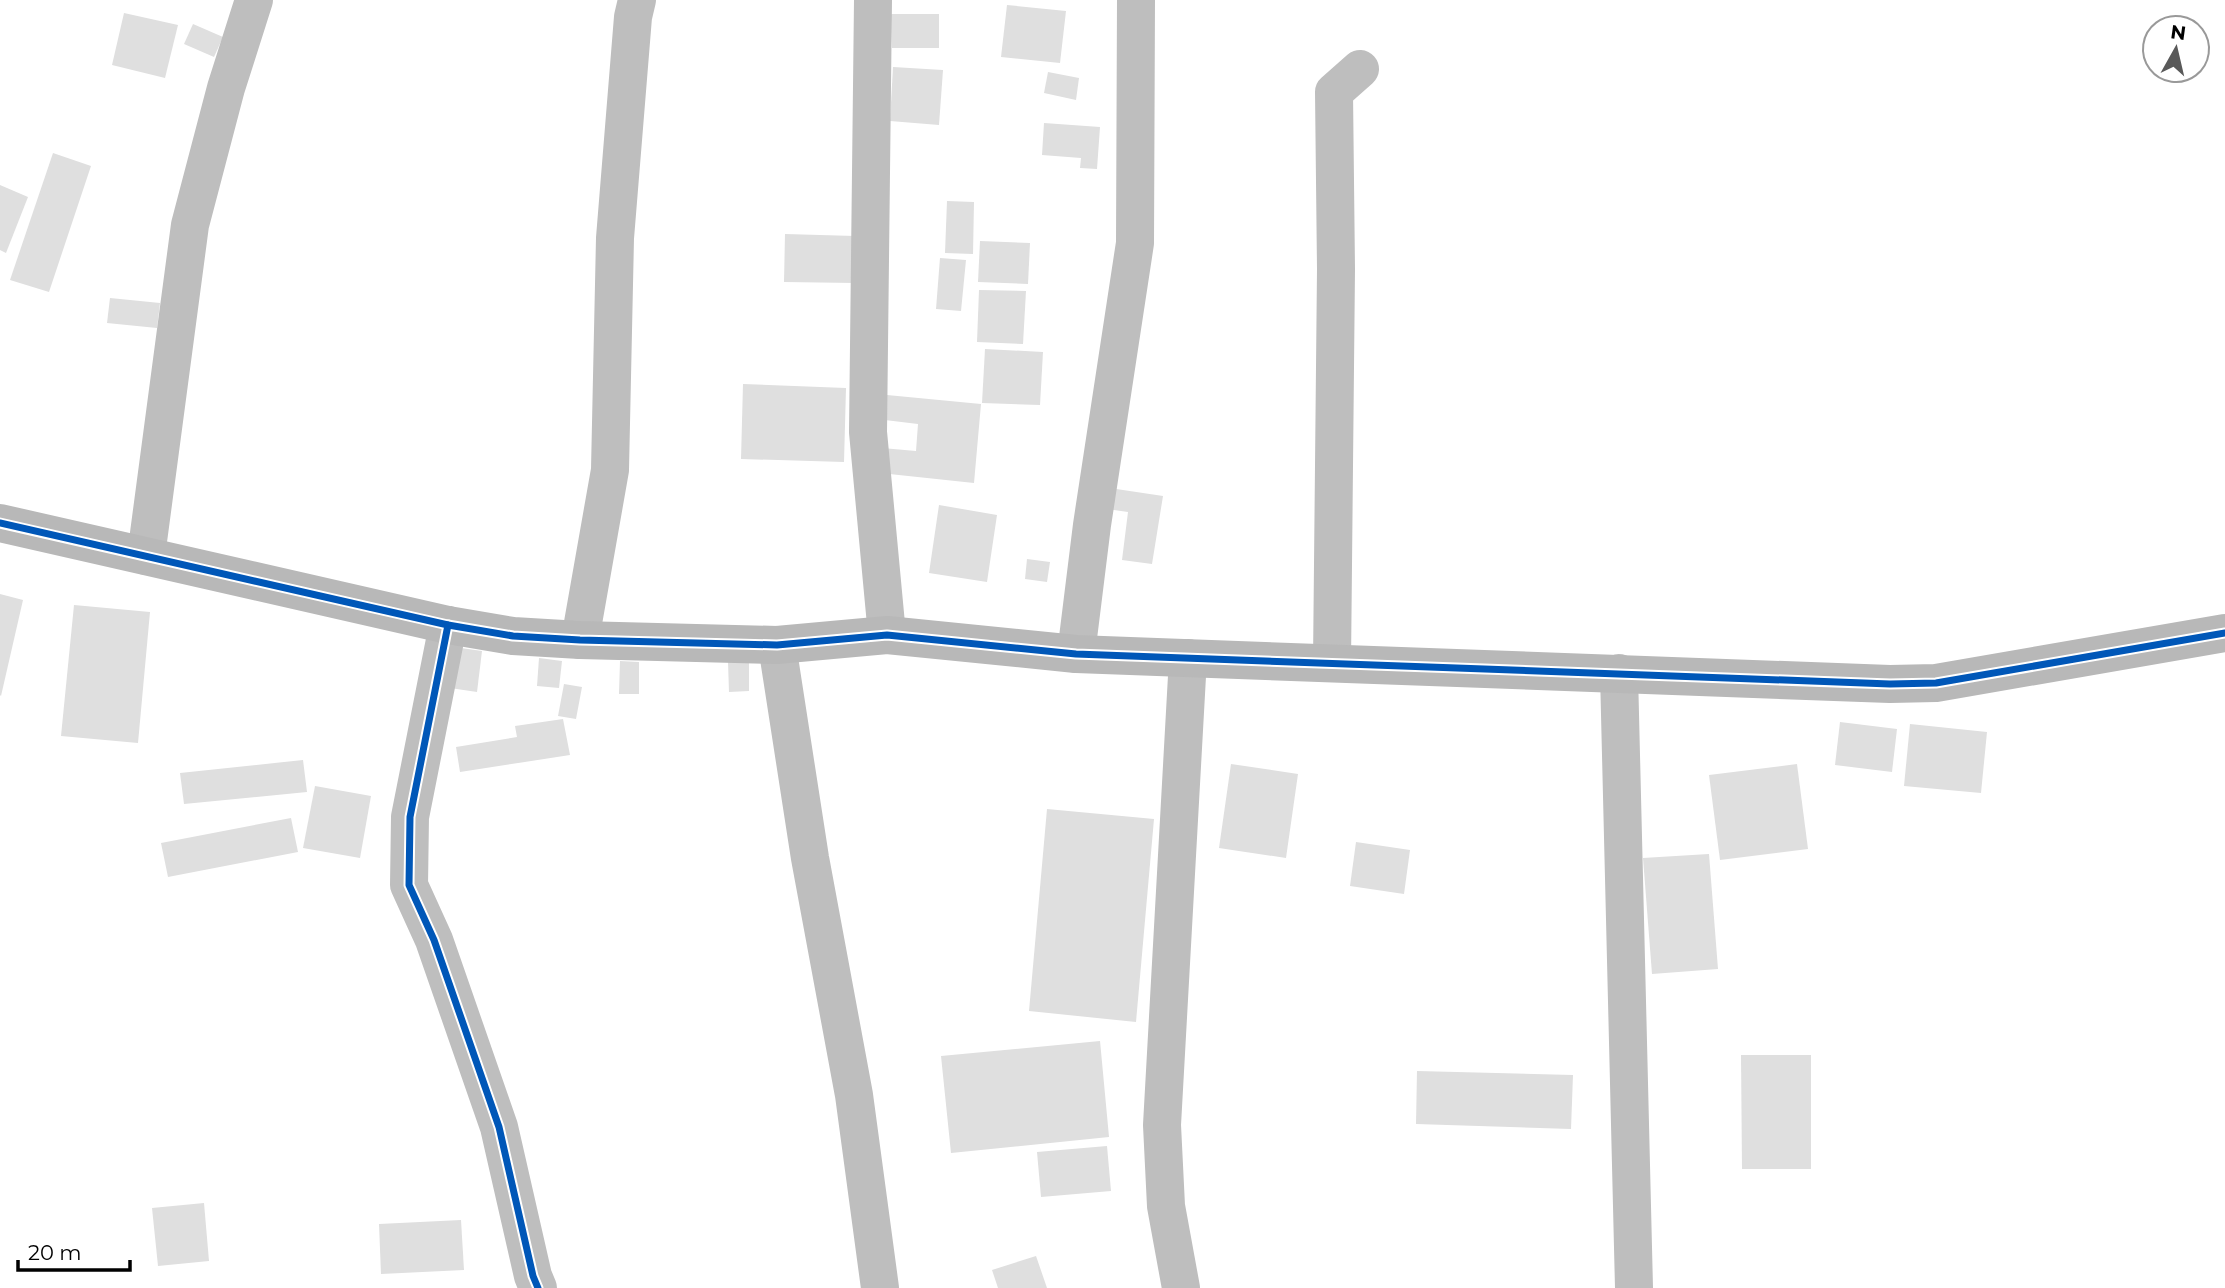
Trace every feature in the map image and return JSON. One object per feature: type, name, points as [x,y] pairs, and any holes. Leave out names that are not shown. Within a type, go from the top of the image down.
[{"type":"street","points":[[146,556],[190,225],[226,88],[254,0]]},
{"type":"street","points":[[580,640],[610,470],[615,238],[633,17],[637,0]]},
{"type":"street","points":[[873,0],[868,432],[887,635]]},
{"type":"street","points":[[1076,654],[1092,525],[1135,243],[1136,0]]},
{"type":"street","points":[[1332,663],[1336,269],[1334,92],[1360,69]]},
{"type":"street","points":[[0,523],[448,625],[513,636],[580,640],[776,645],[887,635],[1076,654],[1891,684],[1936,683],[2225,633]]},
{"type":"street","points":[[448,625],[410,817],[409,885],[434,940],[499,1127],[538,1288]]},
{"type":"street","points":[[776,645],[810,858],[854,1095],[880,1288]]},
{"type":"street","points":[[1181,1288],[1166,1206],[1162,1125],[1188,658]]},
{"type":"street","points":[[1619,673],[1634,1288]]},
{"type":"building","points":[[1007,5],[1066,11],[1060,63],[1001,57]]},
{"type":"building","points":[[124,13],[178,25],[165,78],[112,65]]},
{"type":"building","points":[[891,14],[939,14],[939,48],[892,48]]},
{"type":"building","points":[[193,24],[223,37],[214,57],[184,44]]},
{"type":"building","points":[[893,67],[943,70],[939,125],[890,121]]},
{"type":"building","points":[[1048,72],[1079,78],[1076,100],[1044,93]]},
{"type":"building","points":[[1044,123],[1100,127],[1097,169],[1080,168],[1081,158],[1042,155]]},
{"type":"building","points":[[53,153],[91,166],[49,292],[10,280]]},
{"type":"building","points":[[0,185],[28,197],[6,253],[0,250]]},
{"type":"building","points":[[947,201],[974,202],[973,254],[945,253]]},
{"type":"building","points":[[785,234],[855,236],[855,283],[784,282]]},
{"type":"building","points":[[980,241],[1030,243],[1028,284],[978,282]]},
{"type":"building","points":[[940,258],[966,260],[961,311],[936,309]]},
{"type":"building","points":[[979,290],[1026,291],[1023,344],[977,342]]},
{"type":"building","points":[[110,298],[160,303],[157,328],[107,323]]},
{"type":"building","points":[[985,349],[1043,352],[1040,405],[982,403]]},
{"type":"building","points":[[743,384],[846,388],[844,462],[741,459]]},
{"type":"building","points":[[887,395],[981,404],[974,483],[880,473],[882,448],[916,451],[918,424],[885,420]]},
{"type":"building","points":[[1103,487],[1163,496],[1152,564],[1122,560],[1128,512],[1100,508]]},
{"type":"building","points":[[939,505],[997,515],[987,582],[929,573]]},
{"type":"building","points":[[1027,559],[1050,562],[1047,582],[1025,579]]},
{"type":"building","points":[[0,594],[23,600],[1,696],[0,695]]},
{"type":"building","points":[[74,605],[150,612],[138,743],[61,736]]},
{"type":"building","points":[[454,647],[482,651],[477,692],[450,688]]},
{"type":"building","points":[[539,658],[562,661],[559,688],[537,686]]},
{"type":"building","points":[[620,661],[639,662],[639,694],[619,694]]},
{"type":"building","points":[[749,661],[749,691],[729,692],[728,662]]},
{"type":"building","points":[[564,684],[582,687],[576,719],[558,716]]},
{"type":"building","points":[[563,719],[570,755],[460,772],[456,747],[517,737],[515,726]]},
{"type":"building","points":[[1840,722],[1897,729],[1892,772],[1835,765]]},
{"type":"building","points":[[1910,724],[1987,732],[1981,793],[1904,786]]},
{"type":"building","points":[[303,760],[307,792],[184,804],[180,773]]},
{"type":"building","points":[[1231,764],[1298,774],[1286,858],[1219,848]]},
{"type":"building","points":[[1797,764],[1808,849],[1720,860],[1709,775]]},
{"type":"building","points":[[315,786],[371,796],[360,858],[303,848]]},
{"type":"building","points":[[1047,809],[1154,819],[1136,1022],[1029,1011]]},
{"type":"building","points":[[291,818],[298,852],[168,877],[161,843]]},
{"type":"building","points":[[1356,842],[1410,850],[1404,894],[1350,886]]},
{"type":"building","points":[[1709,854],[1718,969],[1652,974],[1643,858]]},
{"type":"building","points":[[1100,1041],[1109,1137],[951,1153],[941,1056]]},
{"type":"building","points":[[1741,1055],[1811,1055],[1811,1169],[1742,1169]]},
{"type":"building","points":[[1417,1071],[1573,1075],[1571,1129],[1416,1124]]},
{"type":"building","points":[[1107,1146],[1111,1191],[1041,1197],[1037,1152]]},
{"type":"building","points":[[204,1203],[209,1261],[158,1266],[152,1208]]},
{"type":"building","points":[[461,1220],[464,1270],[381,1274],[379,1224]]},
{"type":"building","points":[[1036,1256],[1047,1288],[998,1288],[992,1270]]},
{"type":"cycle path","points":[[0,523],[448,625],[513,636],[580,640],[777,645],[887,635],[1076,654],[1890,684],[1936,683],[2225,633]]},
{"type":"cycle path","points":[[448,625],[410,817],[409,885],[434,940],[499,1127],[538,1288]]}]
